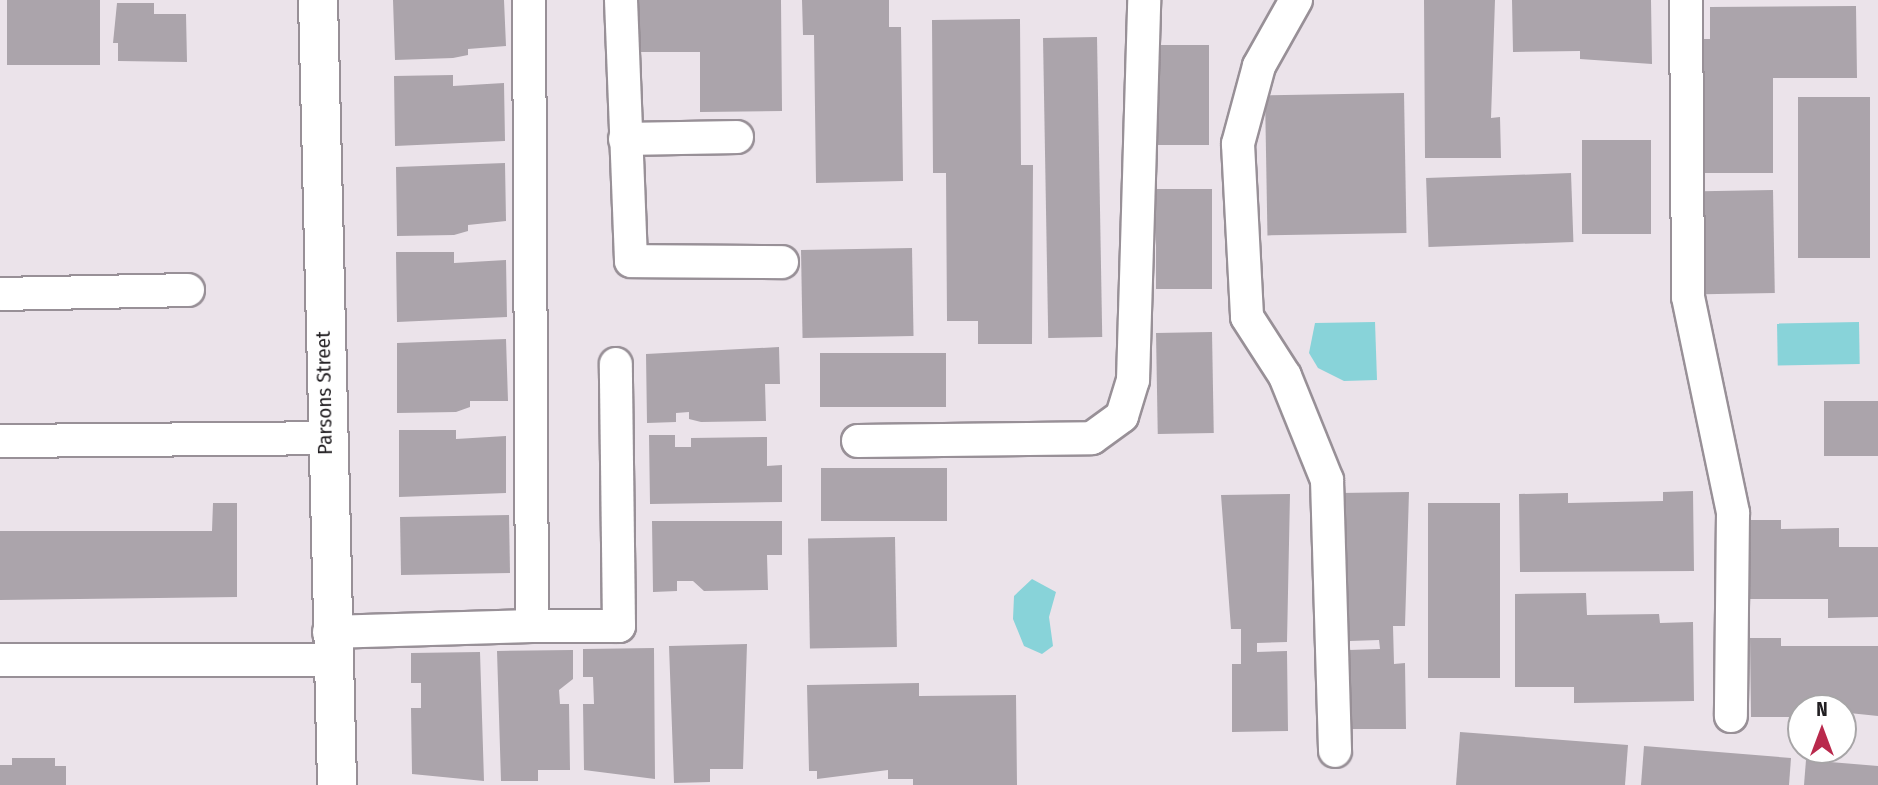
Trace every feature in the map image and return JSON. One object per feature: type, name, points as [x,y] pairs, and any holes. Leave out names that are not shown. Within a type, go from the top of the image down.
[{"type":"street","name":"Parsons Street","points":[[318,0],[329,646],[337,785]]},
{"type":"lane","points":[[529,0],[532,626]]},
{"type":"lane","points":[[621,0],[631,261],[782,262]]},
{"type":"lane","points":[[858,441],[1092,438],[1122,416],[1133,380],[1144,0]]},
{"type":"lane","points":[[1296,0],[1259,66],[1238,144],[1246,304],[1247,317],[1285,376],[1326,480],[1335,751]]},
{"type":"lane","points":[[1686,0],[1688,297],[1732,513],[1731,716]]},
{"type":"lane","points":[[625,139],[737,137]]},
{"type":"lane","points":[[0,294],[188,290]]},
{"type":"lane","points":[[0,660],[329,646],[532,626],[619,626],[616,364]]},
{"type":"lane","points":[[0,441],[324,438]]},
{"type":"water","points":[[1375,322],[1377,380],[1344,381],[1318,368],[1309,353],[1315,323]]},
{"type":"water","points":[[1859,322],[1860,364],[1778,365],[1777,323]]},
{"type":"water","points":[[1032,579],[1056,592],[1049,617],[1053,646],[1042,654],[1024,646],[1013,619],[1014,596]]},
{"type":"building","points":[[7,0],[100,0],[100,65],[7,65]]},
{"type":"building","points":[[393,0],[504,0],[506,46],[468,49],[468,55],[453,58],[395,60]]},
{"type":"building","points":[[627,0],[781,0],[782,111],[700,112],[700,52],[627,52]]},
{"type":"building","points":[[802,0],[889,0],[889,27],[901,27],[903,181],[816,183],[814,35],[803,35]]},
{"type":"building","points":[[1424,0],[1495,0],[1491,118],[1500,117],[1501,158],[1425,158]]},
{"type":"building","points":[[1512,0],[1651,0],[1652,64],[1580,59],[1580,51],[1513,52]]},
{"type":"building","points":[[117,3],[154,3],[154,14],[186,14],[187,62],[118,61],[118,43],[113,43]]},
{"type":"building","points":[[1856,6],[1857,78],[1773,78],[1773,173],[1700,173],[1700,39],[1710,39],[1710,7]]},
{"type":"building","points":[[1020,19],[1021,165],[1033,165],[1032,344],[978,344],[978,321],[947,321],[946,173],[933,173],[932,20]]},
{"type":"building","points":[[1097,37],[1102,337],[1048,338],[1043,38]]},
{"type":"building","points":[[1154,45],[1209,45],[1209,145],[1154,145]]},
{"type":"building","points":[[453,75],[453,86],[504,83],[505,141],[395,146],[394,76]]},
{"type":"building","points":[[1404,93],[1406,233],[1267,235],[1265,95]]},
{"type":"building","points":[[1798,97],[1870,97],[1870,258],[1798,258]]},
{"type":"building","points":[[1582,140],[1651,140],[1651,234],[1582,234]]},
{"type":"building","points":[[505,163],[506,221],[468,225],[468,231],[454,235],[397,236],[396,167]]},
{"type":"building","points":[[1571,173],[1573,242],[1428,247],[1426,178]]},
{"type":"building","points":[[1156,189],[1212,189],[1212,289],[1156,289]]},
{"type":"building","points":[[1773,190],[1775,293],[1704,294],[1702,191]]},
{"type":"building","points":[[912,248],[914,336],[803,338],[801,250]]},
{"type":"building","points":[[396,252],[454,252],[454,263],[506,260],[507,317],[397,322]]},
{"type":"building","points":[[1212,332],[1214,433],[1158,434],[1156,333]]},
{"type":"building","points":[[506,339],[508,401],[470,401],[470,407],[456,412],[397,413],[397,343]]},
{"type":"building","points":[[779,347],[780,384],[765,384],[766,421],[701,422],[689,419],[689,412],[676,413],[676,422],[647,423],[646,354]]},
{"type":"building","points":[[820,353],[946,353],[946,407],[820,407]]},
{"type":"building","points":[[1824,401],[1878,401],[1878,456],[1824,456]]},
{"type":"building","points":[[399,430],[456,430],[456,439],[506,436],[506,493],[399,497]]},
{"type":"building","points":[[649,435],[675,435],[675,447],[691,447],[691,438],[767,437],[767,466],[782,465],[782,502],[650,504]]},
{"type":"building","points":[[821,468],[947,468],[947,521],[821,521]]},
{"type":"building","points":[[1693,491],[1694,571],[1520,572],[1519,494],[1568,493],[1568,503],[1663,501],[1663,492]]},
{"type":"building","points":[[1409,492],[1405,626],[1393,626],[1394,664],[1405,663],[1406,729],[1350,729],[1349,650],[1380,649],[1379,640],[1350,641],[1339,493]]},
{"type":"building","points":[[1290,494],[1287,642],[1257,643],[1257,652],[1287,651],[1288,731],[1232,732],[1232,664],[1241,664],[1241,629],[1231,629],[1221,495]]},
{"type":"building","points":[[213,503],[237,503],[237,597],[0,600],[0,531],[212,531]]},
{"type":"building","points":[[1428,503],[1500,503],[1500,678],[1428,678]]},
{"type":"building","points":[[509,515],[510,573],[401,575],[400,517]]},
{"type":"building","points":[[1745,520],[1781,520],[1781,529],[1839,528],[1839,547],[1878,547],[1878,617],[1828,618],[1828,599],[1745,599]]},
{"type":"building","points":[[652,521],[782,521],[782,555],[767,555],[768,590],[704,591],[693,581],[677,581],[677,591],[653,592]]},
{"type":"building","points":[[895,537],[897,647],[810,649],[808,539]]},
{"type":"building","points":[[1586,593],[1587,615],[1659,614],[1660,623],[1693,622],[1694,701],[1574,703],[1574,687],[1515,687],[1515,594]]},
{"type":"building","points":[[1750,638],[1781,638],[1781,646],[1878,646],[1878,716],[1857,714],[1857,694],[1787,694],[1787,717],[1751,717]]},
{"type":"building","points":[[747,644],[743,769],[710,769],[710,782],[674,783],[669,646]]},
{"type":"building","points":[[654,648],[655,779],[584,770],[583,704],[594,704],[593,677],[583,677],[583,649]]},
{"type":"building","points":[[573,650],[573,679],[559,690],[560,704],[569,704],[570,770],[538,770],[538,781],[501,781],[497,651]]},
{"type":"building","points":[[480,652],[484,781],[412,774],[411,708],[421,708],[421,683],[411,683],[411,653]]},
{"type":"building","points":[[919,683],[919,696],[1016,695],[1017,785],[913,785],[913,779],[888,779],[888,770],[817,779],[817,771],[809,771],[807,685]]},
{"type":"building","points":[[1460,732],[1628,745],[1625,785],[1456,785]]},
{"type":"building","points":[[1644,746],[1787,758],[1787,764],[1791,764],[1789,785],[1641,785]]},
{"type":"building","points":[[12,758],[55,758],[55,766],[66,766],[66,785],[0,785],[0,765],[12,765]]},
{"type":"building","points":[[1806,764],[1878,766],[1878,785],[1804,785]]}]
